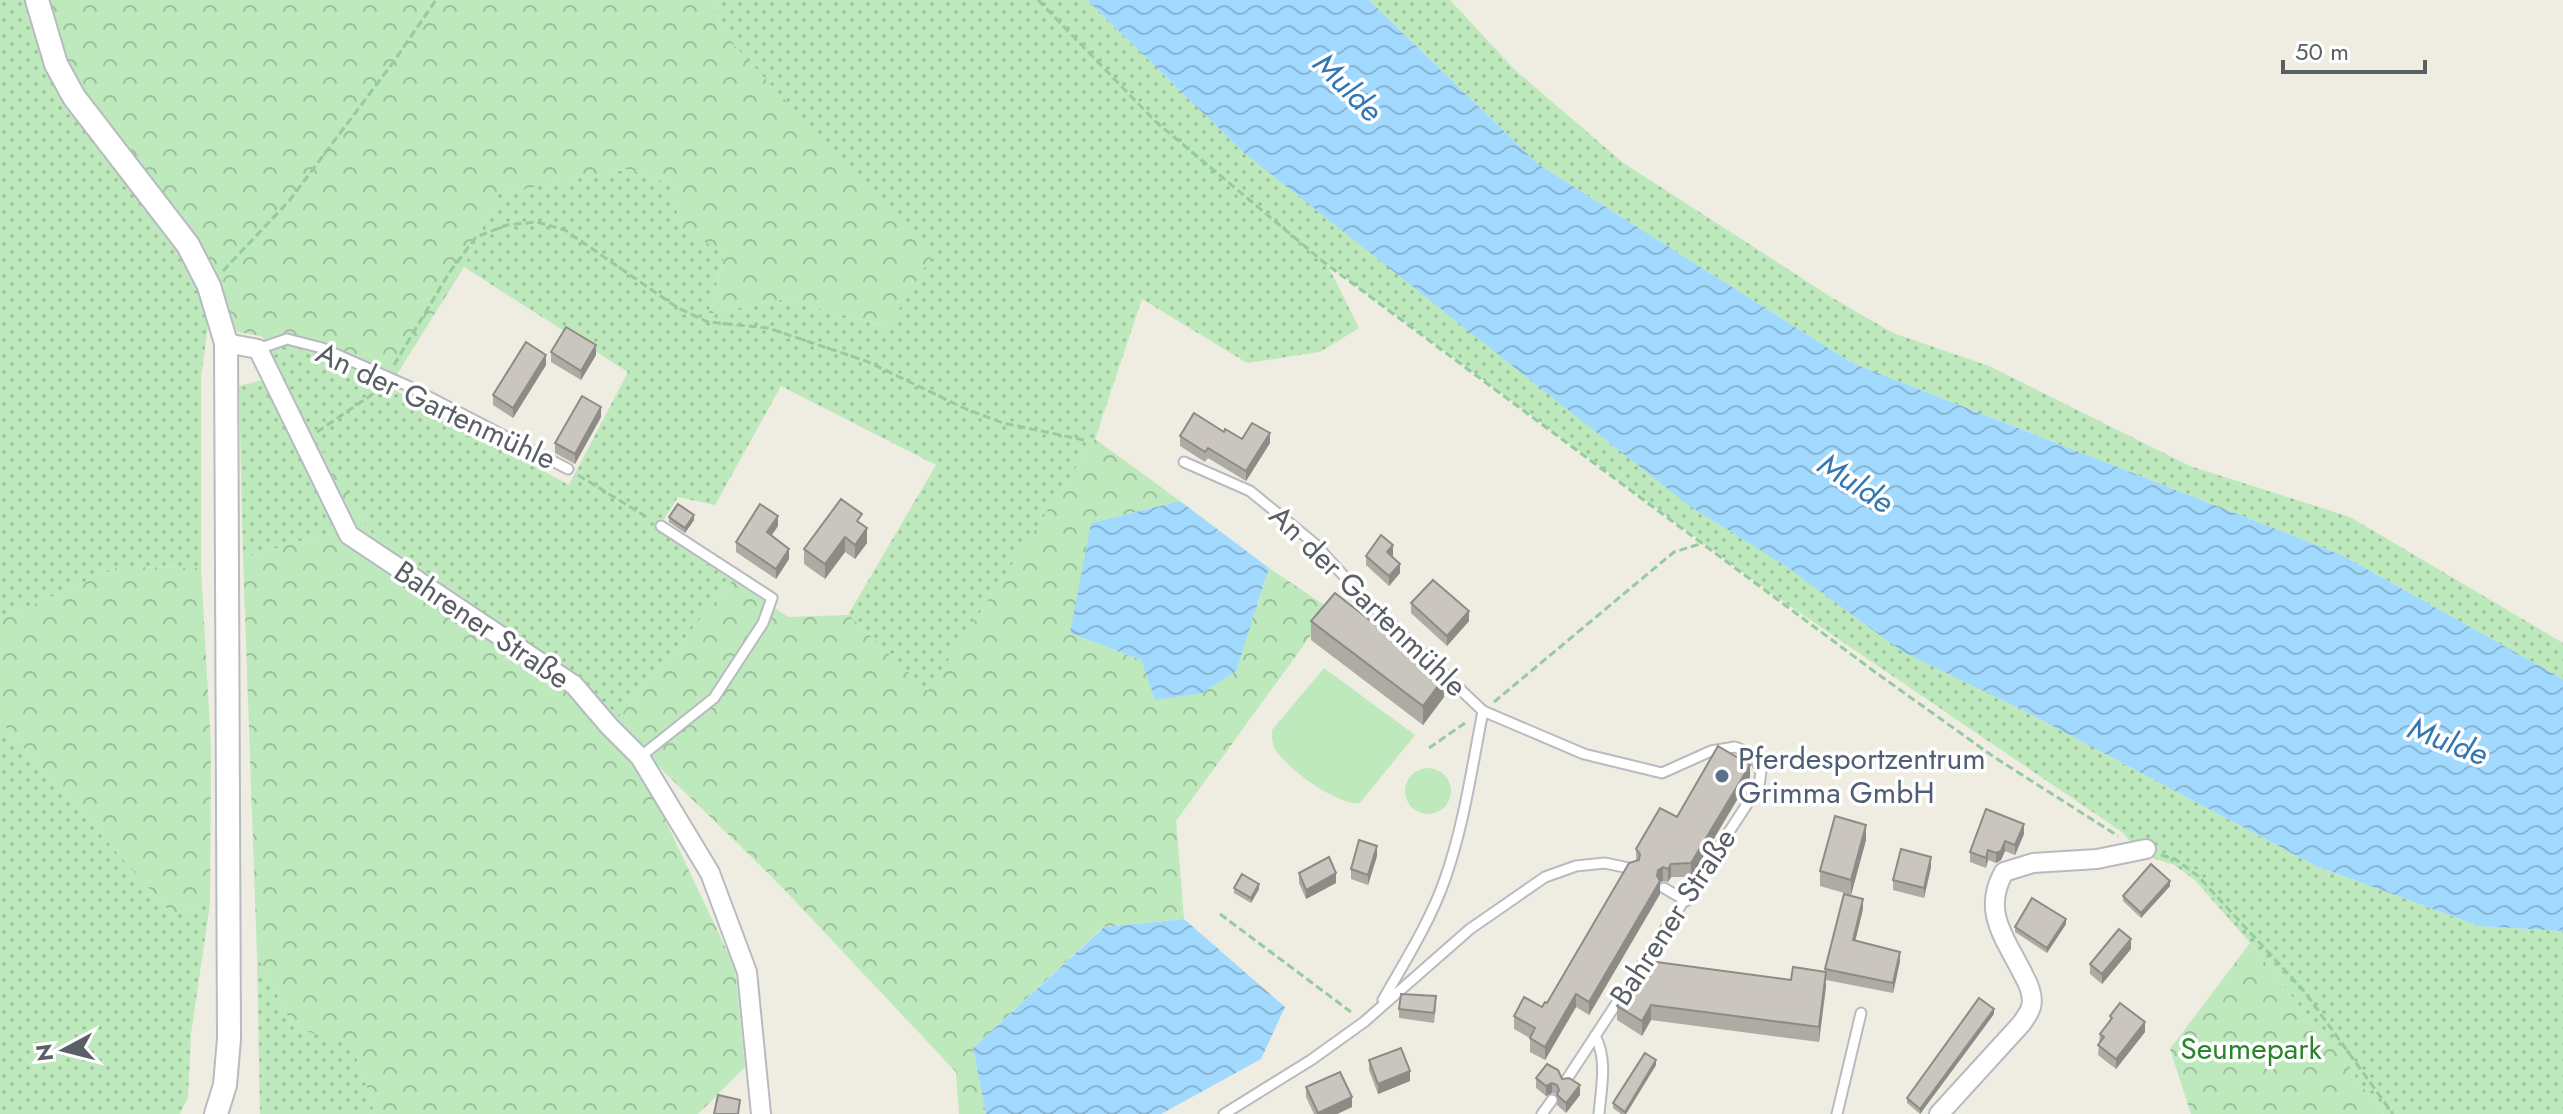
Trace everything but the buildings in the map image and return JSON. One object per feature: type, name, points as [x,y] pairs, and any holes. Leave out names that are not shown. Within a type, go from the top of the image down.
[{"type":"street","points":[[37,0],[56,64],[74,97],[188,245],[209,286],[226,343],[229,1039],[225,1085],[216,1114]]},
{"type":"street","points":[[226,343],[258,349]]},
{"type":"street","name":"Bahrener Straße","points":[[258,349],[349,535],[574,685],[640,757],[710,873],[747,972],[761,1114]]},
{"type":"street","points":[[1939,1114],[2022,1023],[2031,1006],[2027,983],[1995,916],[1995,888],[2004,872],[2033,863],[2097,859],[2146,849]]},
{"type":"lane","name":"An der Gartenmühle","points":[[258,349],[287,339],[322,348],[387,376],[568,469]]},
{"type":"lane","name":"An der Gartenmühle","points":[[1184,462],[1250,491],[1315,544],[1362,596],[1483,711],[1462,826],[1444,882],[1420,937],[1379,1006]]},
{"type":"lane","points":[[640,757],[714,698],[763,623],[772,598],[661,526]]},
{"type":"lane","name":"Bahrener Straße","points":[[1483,711],[1584,754],[1662,773],[1711,751],[1735,747],[1754,755],[1761,771],[1759,786],[1565,1082]]},
{"type":"lane","name":"Bahrener Straße","points":[[1224,1114],[1311,1060],[1364,1022],[1470,929],[1545,877],[1576,866],[1605,863],[1633,869]]},
{"type":"lane","points":[[1664,888],[1686,901]]},
{"type":"lane","points":[[1837,1114],[1861,1013]]},
{"type":"lane","name":"Bahrener Straße","points":[[1595,1036],[1601,1047],[1599,1114]]},
{"type":"lane","points":[[1542,1114],[1552,1100]]},
{"type":"path","points":[[209,286],[289,201],[436,0]]},
{"type":"path","points":[[1038,0],[1156,122],[1325,263],[1994,757],[2112,833],[2175,859],[2198,876],[2304,991],[2393,1114]]},
{"type":"path","points":[[304,441],[382,389],[449,273],[476,237],[507,225],[537,222],[565,230],[678,308],[708,322],[768,328],[866,361],[966,409],[1003,423],[1084,440]]},
{"type":"path","points":[[568,469],[661,526]]},
{"type":"path","points":[[1429,748],[1483,711],[1674,552],[1703,543]]},
{"type":"path","points":[[1220,914],[1364,1022]]},
{"type":"green space","points":[[0,0],[28,0],[195,276],[209,318],[201,378],[201,568],[119,567],[0,619]]},
{"type":"green space","points":[[44,0],[714,0],[723,33],[931,257],[888,327],[785,299],[708,314],[726,253],[680,229],[673,185],[628,169],[498,194],[464,267],[389,387],[296,346],[237,332],[79,96]]},
{"type":"green space","points":[[714,0],[1087,0],[1243,152],[2015,706],[2316,866],[2479,926],[2563,931],[2563,1114],[2384,1114],[2250,943],[2195,880],[2174,865],[2141,854],[2122,832],[1772,594],[1327,264],[1359,328],[1320,352],[1247,363],[1142,299],[1095,439],[928,692],[848,615],[936,465],[781,386],[715,505],[678,497],[657,530],[733,580],[614,723],[582,682],[369,531],[324,451],[332,532],[243,558],[239,386],[280,375],[262,335],[328,358],[389,387],[569,485],[628,372],[464,267],[498,194],[628,169],[673,185],[680,229],[726,252],[708,314],[785,299],[887,327],[723,33]]},
{"type":"green space","points":[[1369,0],[1450,0],[1515,70],[1622,162],[1831,297],[1893,333],[1989,366],[2190,466],[2350,517],[2563,643],[2563,679],[2342,555],[1852,363],[1538,164]]},
{"type":"green space","points":[[1095,439],[1180,501],[1091,523],[1071,633],[1141,660],[1155,699],[1258,604],[1269,568],[1330,609],[1176,821],[1184,919],[1103,927],[973,1048],[986,1114],[959,1114],[956,1072],[778,883],[616,725],[651,790],[735,968],[745,1067],[698,1114],[374,1114],[351,1043],[294,1028],[257,955],[243,558],[332,532],[323,448],[369,531],[582,682],[615,722],[733,580],[788,617],[848,615],[928,691]]},
{"type":"green space","points":[[119,567],[201,568],[211,747],[210,904],[172,914],[0,721],[0,619]]},
{"type":"green space","points":[[1324,668],[1415,735],[1360,803],[1339,799],[1314,785],[1281,757],[1273,744],[1272,730]]},
{"type":"green space","points":[[0,721],[172,914],[210,904],[191,1034],[188,1097],[180,1114],[0,1114]]},
{"type":"green space","points":[[1428,768],[1444,775],[1451,791],[1444,807],[1428,814],[1412,807],[1405,791],[1412,775]]},
{"type":"green space","name":"Seumepark","points":[[2250,943],[2384,1114],[2191,1114],[2170,1049]]},
{"type":"green space","points":[[257,955],[294,1028],[351,1042],[374,1114],[260,1114]]},
{"type":"water","name":"Mulde","points":[[1087,0],[1369,0],[1538,164],[1852,363],[2342,555],[2563,679],[2563,931],[2479,926],[2316,866],[2015,706],[1903,652],[1784,565],[1688,505],[1243,152]]},
{"type":"water","points":[[1180,501],[1269,568],[1236,671],[1202,693],[1155,700],[1141,660],[1070,633],[1091,523]]},
{"type":"water","points":[[1184,919],[1285,1007],[1261,1059],[1161,1114],[986,1114],[973,1048],[1104,927]]},
{"type":"place","name":"Pferdesportzentrum Grimma GmbH","points":[[1722,776]]}]
